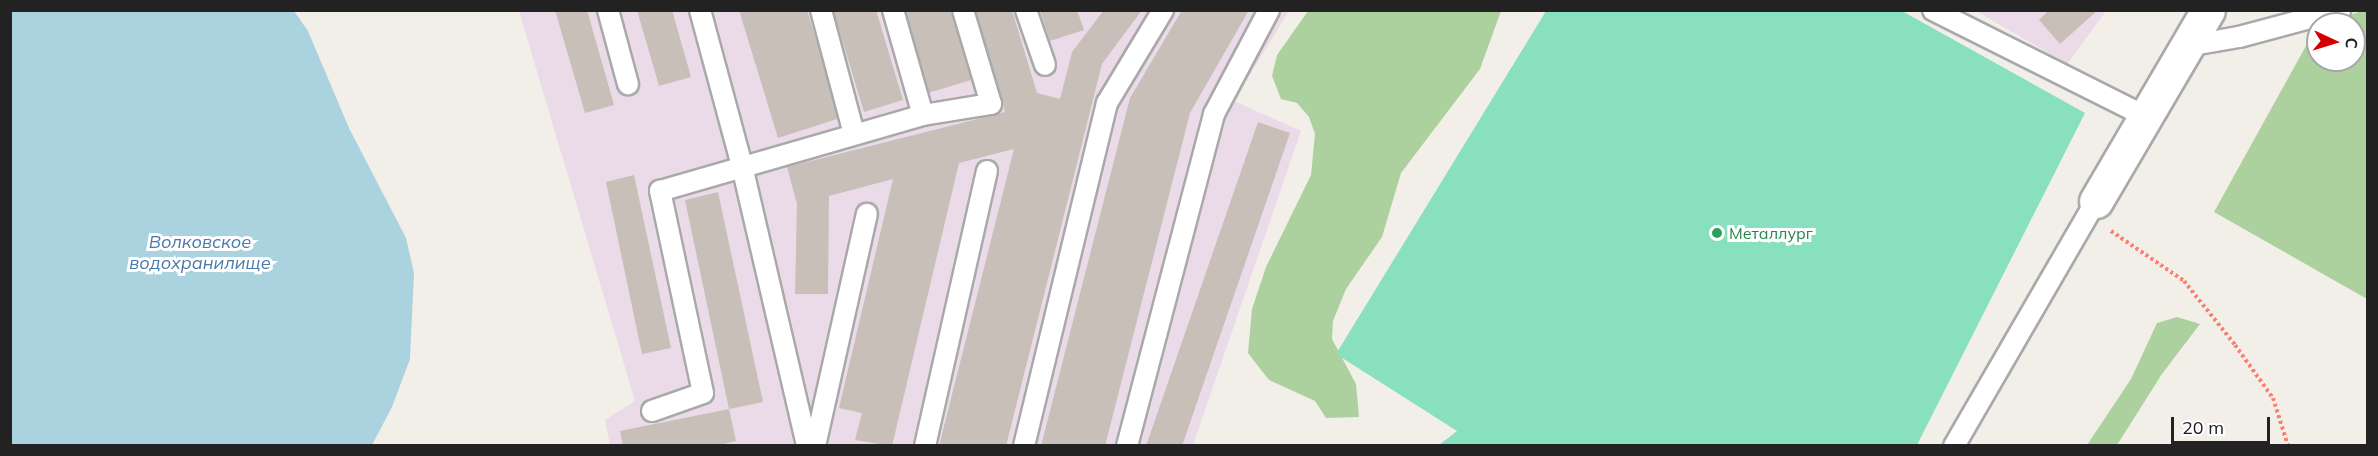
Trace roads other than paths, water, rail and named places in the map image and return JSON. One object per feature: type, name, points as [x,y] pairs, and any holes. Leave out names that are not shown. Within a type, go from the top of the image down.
[{"type":"street","points":[[2091,210],[2208,10]]},
{"type":"lane","points":[[608,10],[628,84]]},
{"type":"lane","points":[[700,10],[741,166],[807,446]]},
{"type":"lane","points":[[821,10],[854,134]]},
{"type":"lane","points":[[893,10],[923,115]]},
{"type":"lane","points":[[652,411],[702,393],[660,191],[923,115],[991,104],[963,10]]},
{"type":"lane","points":[[1026,10],[1045,64]]},
{"type":"lane","points":[[1024,446],[1107,103],[1163,10]]},
{"type":"lane","points":[[1127,446],[1214,114],[1269,10]]},
{"type":"lane","points":[[1933,10],[2145,116]]},
{"type":"lane","points":[[2187,46],[2239,37],[2340,10]]},
{"type":"lane","points":[[925,446],[987,171]]},
{"type":"lane","points":[[1954,446],[2091,210]]},
{"type":"lane","points":[[814,446],[867,214]]},
{"type":"water","name":"Волковское водохранилище","points":[[10,11],[294,11],[308,31],[349,128],[406,238],[414,273],[410,359],[392,407],[372,445],[11,445]]},
{"type":"place","name":"Металлург","points":[[1717,233]]}]
